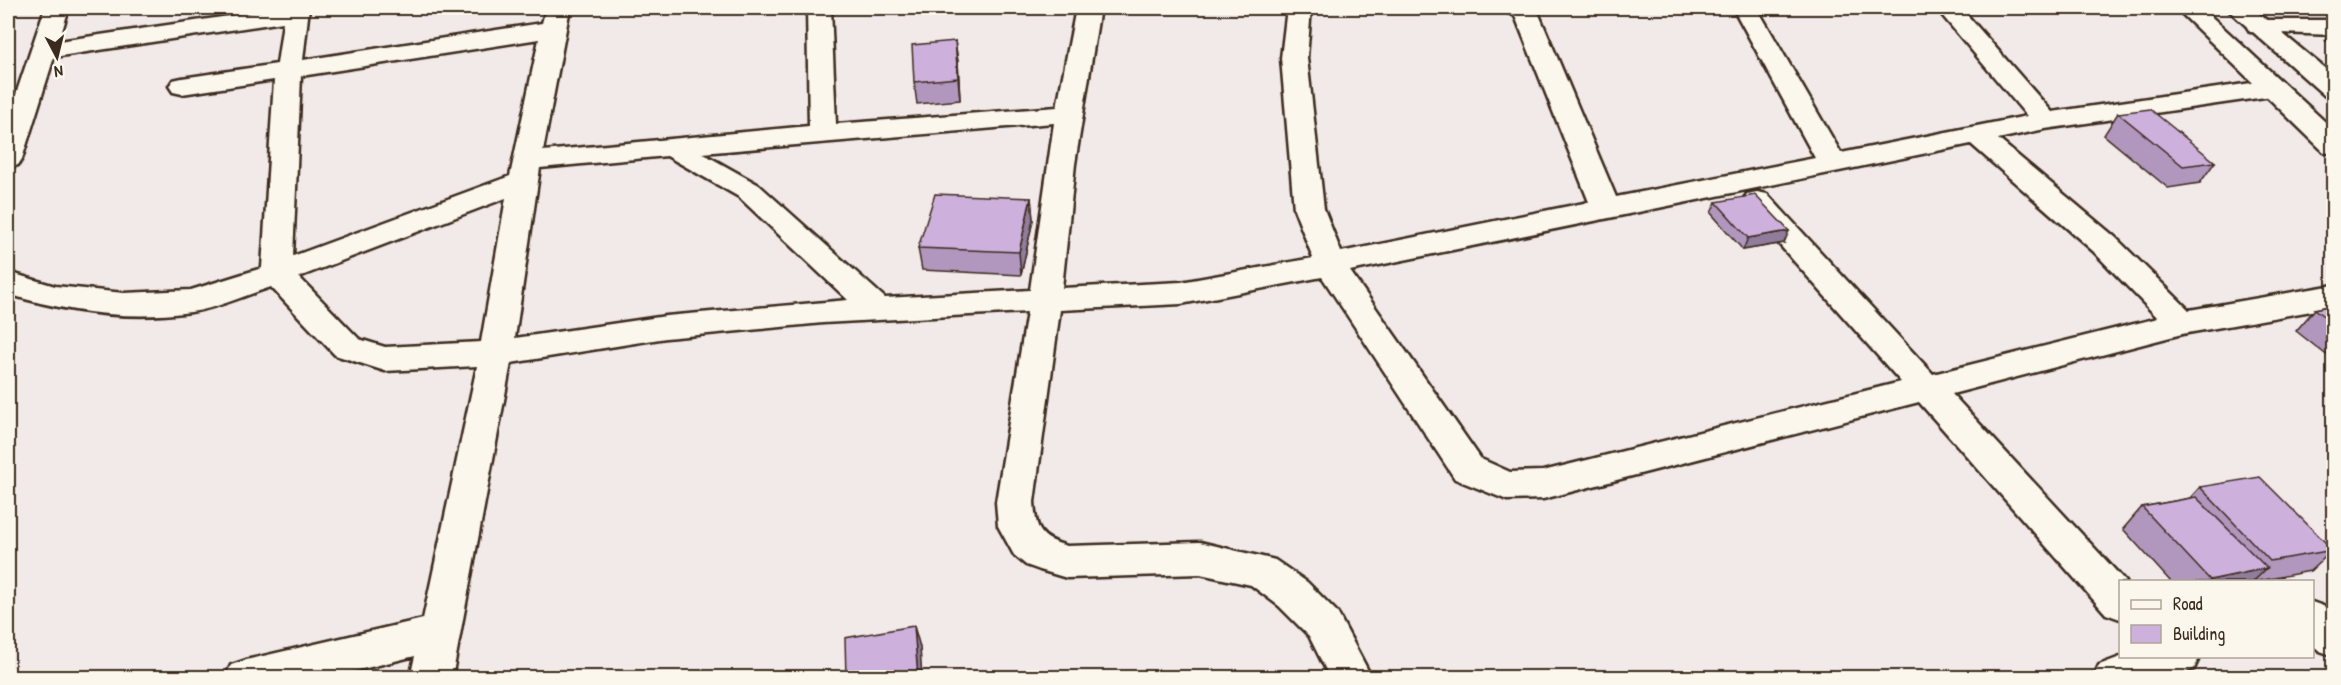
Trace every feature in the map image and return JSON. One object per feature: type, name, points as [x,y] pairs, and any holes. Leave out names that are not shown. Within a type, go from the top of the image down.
[{"type":"street","points":[[8,159],[57,8]]},
{"type":"street","points":[[819,8],[823,133]]},
{"type":"street","points":[[1088,8],[1061,164],[1046,300],[1015,502],[1017,526],[1027,544],[1040,554],[1067,562],[1200,558],[1261,571],[1293,594],[1323,624],[1352,678]]},
{"type":"street","points":[[1299,8],[1294,58],[1309,208],[1331,266],[1468,469],[1507,486],[1543,485],[2182,322],[2334,296]]},
{"type":"street","points":[[1517,8],[1526,12],[1606,208]]},
{"type":"street","points":[[1745,8],[1833,164]]},
{"type":"street","points":[[1948,8],[2045,121]]},
{"type":"street","points":[[2188,8],[2334,146]]},
{"type":"street","points":[[2238,8],[2334,90]]},
{"type":"street","points":[[43,51],[297,10],[288,69],[277,274],[347,347],[385,359],[496,353],[666,327],[823,312],[879,311],[1181,293],[1331,266],[1606,208],[2045,121],[2272,88]]},
{"type":"street","points":[[182,86],[288,69],[556,18],[525,171],[496,353],[431,678]]},
{"type":"street","points":[[2259,27],[2334,28]]},
{"type":"street","points":[[8,283],[54,297],[124,304],[192,301],[277,274],[525,171],[671,147],[1071,114]]},
{"type":"street","points":[[1978,136],[2104,244],[2182,322]]},
{"type":"street","points":[[671,147],[749,191],[879,311]]},
{"type":"street","points":[[1740,182],[2119,600]]},
{"type":"street","points":[[2314,615],[2334,608]]},
{"type":"street","points":[[2314,621],[2334,639]]},
{"type":"street","points":[[246,678],[439,633]]},
{"type":"street","points":[[2114,678],[2171,658]]},
{"type":"building","points":[[955,41],[958,78],[914,82],[912,45]]},
{"type":"building","points":[[2150,109],[2215,162],[2183,166],[2118,113]]},
{"type":"building","points":[[935,194],[1031,198],[1019,252],[918,248]]},
{"type":"building","points":[[1755,195],[1789,231],[1748,238],[1716,202]]},
{"type":"building","points":[[2334,305],[2334,323],[2315,309]]},
{"type":"building","points":[[2260,477],[2333,550],[2270,561],[2200,487]]},
{"type":"building","points":[[2196,497],[2267,568],[2210,580],[2142,507]]},
{"type":"building","points":[[914,626],[918,678],[846,678],[845,638]]}]
